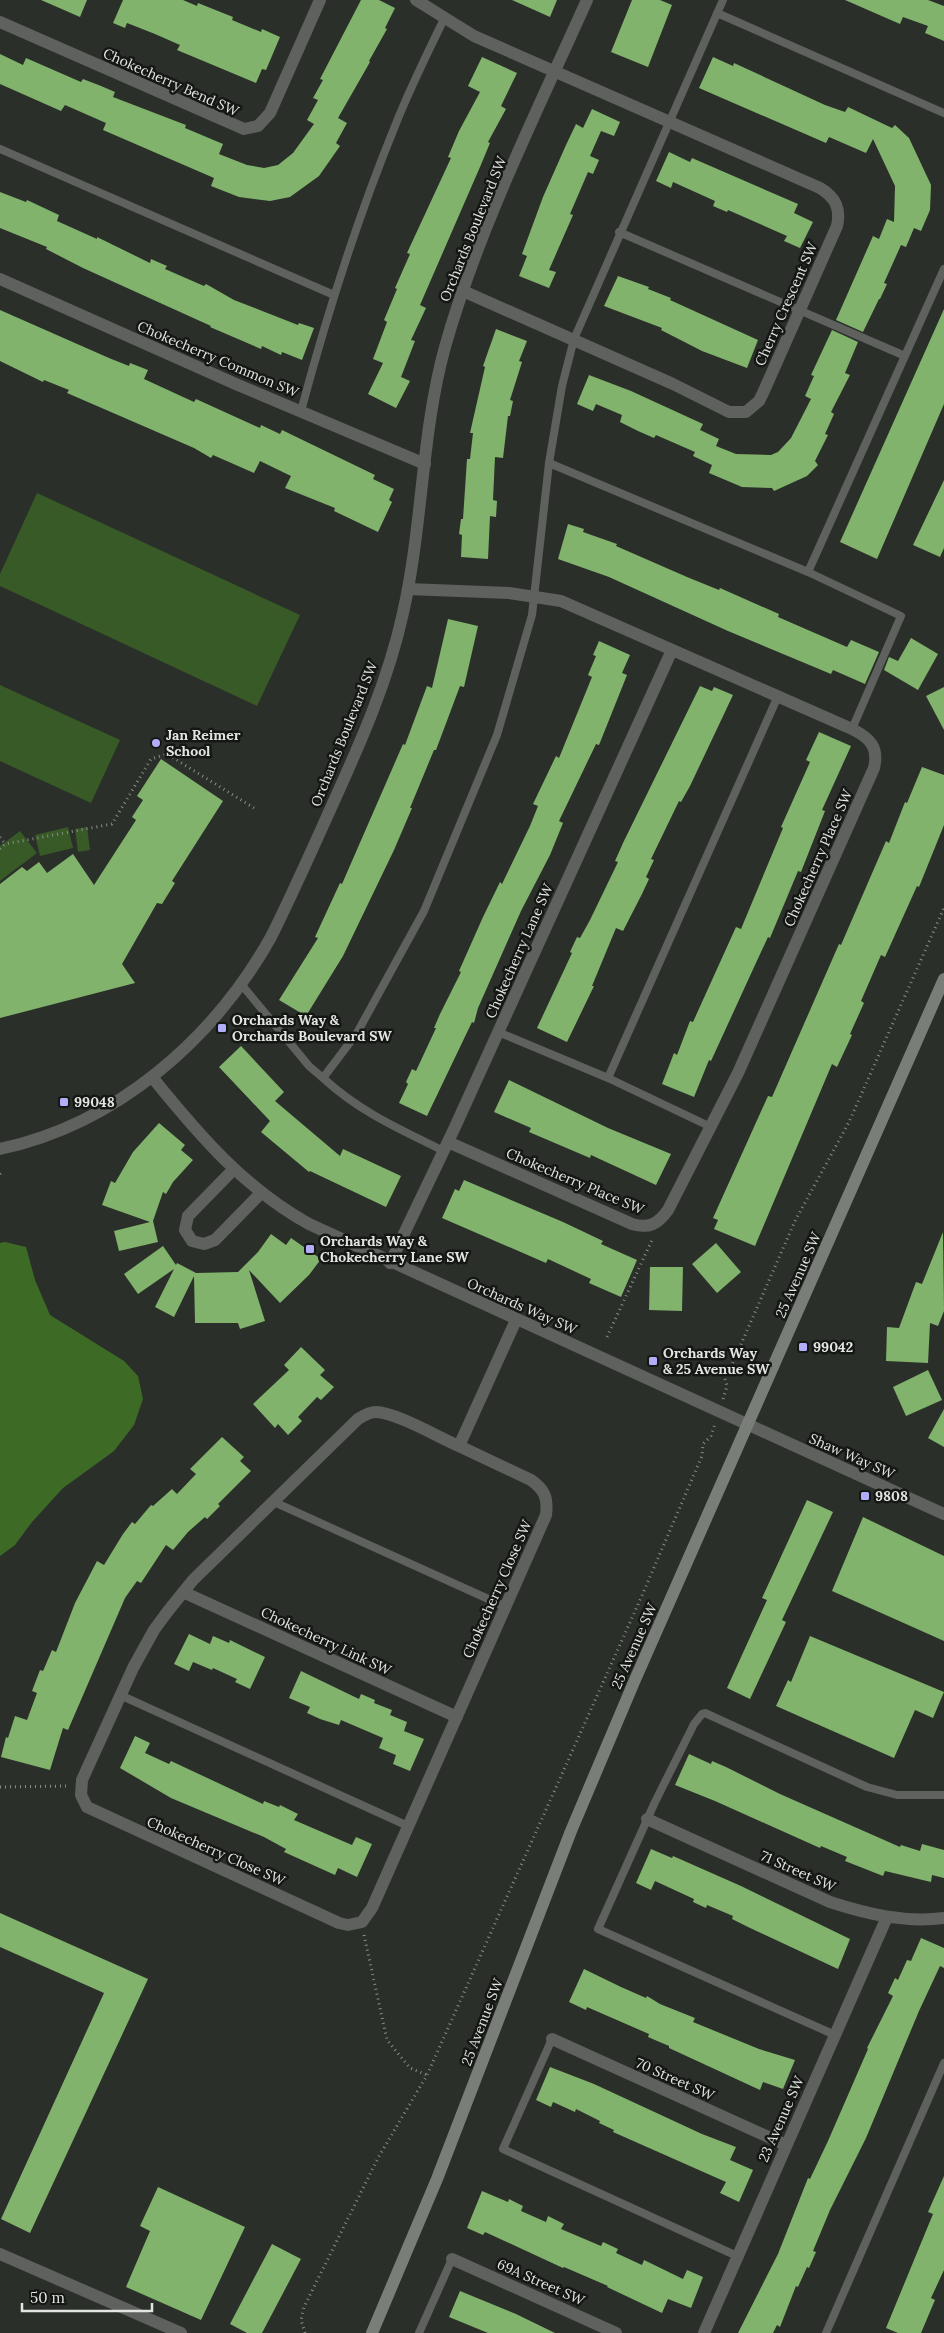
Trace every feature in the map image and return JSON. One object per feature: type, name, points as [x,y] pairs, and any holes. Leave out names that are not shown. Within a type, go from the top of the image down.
[{"type":"main road","name":"25 Avenue SW","points":[[372,2333],[438,2179],[571,1831],[634,1682],[944,979]]},
{"type":"street","name":"Chokecherry Bend SW","points":[[0,22],[244,129],[258,126],[270,113],[320,0]]},
{"type":"street","points":[[416,0],[474,36],[555,71]]},
{"type":"street","name":"Orchards Boulevard SW","points":[[0,1149],[19,1145],[76,1123],[128,1094],[152,1077],[199,1035],[241,984],[259,958],[275,928],[350,765],[387,671],[408,589],[419,526],[425,464],[437,384],[462,291],[479,245],[586,0]]},
{"type":"street","name":"Cherry Crescent SW","points":[[462,291],[574,339],[729,412],[739,413],[752,408],[759,401],[837,226],[839,212],[832,196],[820,188],[555,71]]},
{"type":"street","name":"Chokecherry Common SW","points":[[0,279],[425,464]]},
{"type":"street","name":"Chokecherry Place SW","points":[[408,589],[534,596],[574,606],[852,729],[873,744],[876,759],[874,768],[771,1002],[668,1210],[660,1220],[649,1226],[632,1224],[446,1146]]},
{"type":"street","name":"Chokecherry Lane SW","points":[[390,1263],[446,1146],[672,650]]},
{"type":"street","name":"Orchards Way SW","points":[[152,1077],[200,1135],[233,1170],[261,1193],[309,1224],[390,1263],[748,1426]]},
{"type":"street","points":[[233,1170],[188,1216],[185,1230],[192,1241],[204,1244],[215,1240],[261,1193]]},
{"type":"street","points":[[459,1446],[516,1320]]},
{"type":"street","name":"Chokecherry Close SW","points":[[374,1412],[390,1415],[459,1446],[531,1480],[540,1487],[546,1495],[546,1515],[372,1908],[362,1922],[348,1925],[339,1923],[93,1811],[84,1802],[81,1787],[85,1772],[120,1695],[154,1630],[183,1592],[358,1419],[374,1412]]},
{"type":"street","name":"Shaw Way SW","points":[[748,1426],[944,1514]]},
{"type":"street","name":"Chokecherry Link SW","points":[[183,1592],[457,1717]]},
{"type":"street","name":"71 Street SW","points":[[647,1819],[830,1902],[887,1917],[944,1918]]},
{"type":"street","name":"23 Avenue SW","points":[[704,2333],[887,1917]]},
{"type":"street","name":"70 Street SW","points":[[552,2039],[786,2145]]},
{"type":"street","points":[[0,2254],[181,2333]]},
{"type":"street","name":"69A Street SW","points":[[452,2259],[616,2333]]},
{"type":"lane","points":[[323,1078],[357,1033],[424,911],[497,735],[532,614],[549,463],[562,386],[574,339],[619,232],[723,0]]},
{"type":"lane","points":[[717,13],[944,113]]},
{"type":"lane","points":[[302,411],[334,295],[360,218],[396,124],[444,19]]},
{"type":"lane","points":[[0,149],[334,295]]},
{"type":"lane","points":[[619,232],[905,356]]},
{"type":"lane","points":[[808,572],[944,269]]},
{"type":"lane","points":[[549,463],[808,572],[901,616],[852,729]]},
{"type":"lane","points":[[608,1078],[778,696]]},
{"type":"lane","points":[[241,984],[309,1066],[351,1103],[382,1121],[446,1146]]},
{"type":"lane","points":[[498,1032],[608,1078],[710,1127]]},
{"type":"lane","points":[[274,1502],[506,1607]]},
{"type":"lane","points":[[120,1695],[408,1826]]},
{"type":"lane","points":[[835,2035],[598,1929],[647,1819],[685,1739],[702,1714],[867,1787],[897,1795],[944,1794]]},
{"type":"lane","points":[[552,2039],[503,2149],[737,2256]]},
{"type":"lane","points":[[826,2333],[944,2063]]},
{"type":"lane","points":[[419,2333],[452,2259]]},
{"type":"path","points":[[0,849],[4,844],[112,824],[151,758],[167,754],[254,808]]},
{"type":"path","points":[[0,837],[4,844]]},
{"type":"path","points":[[727,1386],[724,1375],[731,1367],[796,1221],[849,1122],[944,908]]},
{"type":"path","points":[[607,1337],[660,1220]]},
{"type":"path","points":[[305,2333],[301,2320],[304,2307],[378,2158],[427,2076],[640,1600],[702,1456],[703,1444],[711,1436]]},
{"type":"path","points":[[0,1787],[53,1785],[81,1787]]},
{"type":"path","points":[[362,1922],[387,2040],[410,2068],[427,2076]]},
{"type":"shaded area","points":[[37,493],[300,615],[257,706],[0,586],[0,574]]},
{"type":"shaded area","points":[[0,685],[120,740],[91,803],[0,761]]},
{"type":"shaded area","points":[[68,827],[73,848],[40,856],[35,835]]},
{"type":"shaded area","points":[[87,827],[90,850],[78,852],[75,829]]},
{"type":"shaded area","points":[[20,831],[37,853],[0,881],[0,846]]},
{"type":"shaded area","points":[[5,1242],[26,1247],[35,1280],[50,1315],[124,1361],[138,1376],[143,1399],[134,1425],[114,1451],[63,1488],[32,1522],[15,1545],[0,1556],[0,1243]]},
{"type":"building","points":[[41,0],[87,0],[80,17]]},
{"type":"building","points":[[123,0],[183,0],[197,6],[198,3],[233,17],[232,20],[261,32],[262,29],[280,37],[266,70],[262,69],[256,83],[177,50],[180,45],[155,34],[127,23],[125,28],[113,23]]},
{"type":"building","points":[[361,0],[379,0],[395,8],[385,28],[387,29],[370,62],[338,118],[347,123],[336,143],[340,146],[319,176],[290,197],[270,201],[239,197],[211,186],[214,178],[103,130],[106,123],[65,105],[61,111],[0,84],[0,54],[23,65],[26,58],[81,82],[83,79],[101,86],[115,92],[113,97],[186,125],[185,128],[223,144],[219,154],[247,165],[264,168],[278,165],[293,153],[314,124],[307,120],[318,100],[313,98],[323,80],[320,79]]},
{"type":"building","points":[[512,0],[557,0],[550,17]]},
{"type":"building","points":[[632,0],[660,0],[672,5],[648,67],[611,52]]},
{"type":"building","points":[[845,0],[928,0],[944,6],[944,41],[925,33],[928,26],[903,17],[900,24]]},
{"type":"building","points":[[482,57],[517,73],[501,106],[506,109],[488,142],[490,143],[480,167],[420,305],[426,308],[411,340],[415,341],[401,377],[410,381],[396,408],[368,394],[383,363],[373,359],[387,322],[384,320],[397,289],[395,288],[410,254],[407,253],[451,158],[448,157],[459,131],[480,92],[468,86]]},
{"type":"building","points":[[713,57],[733,66],[734,63],[825,105],[845,112],[848,107],[892,128],[895,125],[909,138],[931,185],[930,210],[921,231],[914,228],[906,247],[901,245],[884,283],[887,284],[863,332],[836,320],[873,236],[879,239],[887,219],[894,222],[895,186],[873,139],[866,153],[829,137],[826,143],[699,88]]},
{"type":"building","points":[[592,109],[620,122],[614,136],[601,131],[590,156],[599,160],[593,174],[588,172],[570,214],[573,215],[549,270],[556,272],[549,288],[519,276],[527,256],[522,254],[543,197],[576,124],[583,128]]},
{"type":"building","points":[[669,152],[690,162],[692,158],[798,204],[794,213],[813,222],[800,248],[784,241],[787,236],[728,210],[727,212],[713,206],[715,201],[673,182],[671,188],[656,181]]},
{"type":"building","points":[[0,192],[26,202],[27,200],[59,215],[57,221],[97,239],[97,237],[150,263],[151,259],[167,266],[165,269],[204,286],[206,284],[234,300],[298,325],[299,323],[314,328],[302,360],[282,352],[281,355],[262,346],[261,349],[210,327],[83,268],[46,249],[47,247],[0,228]]},
{"type":"building","points":[[618,276],[649,287],[648,289],[671,298],[670,300],[758,340],[747,368],[702,351],[661,330],[662,328],[604,306]]},
{"type":"building","points":[[944,309],[944,404],[877,559],[840,542]]},
{"type":"building","points":[[0,310],[109,358],[129,366],[130,363],[148,370],[144,379],[194,402],[196,399],[260,428],[261,425],[280,434],[282,430],[375,475],[373,479],[394,489],[389,500],[392,502],[378,532],[334,511],[335,508],[285,488],[291,476],[260,461],[254,473],[213,455],[211,458],[194,448],[67,393],[69,390],[44,380],[43,382],[0,361]]},
{"type":"building","points":[[496,329],[527,341],[519,361],[522,362],[510,400],[513,401],[510,416],[508,416],[503,458],[495,457],[493,500],[497,501],[496,517],[490,516],[488,559],[461,557],[462,535],[459,534],[461,519],[463,519],[467,459],[470,459],[473,433],[470,433],[485,367],[483,366]]},
{"type":"building","points":[[832,330],[858,342],[845,373],[850,375],[831,412],[834,414],[825,434],[828,435],[815,461],[818,465],[807,476],[774,491],[772,488],[742,487],[709,473],[712,465],[693,456],[695,452],[656,435],[654,438],[638,431],[620,422],[622,415],[596,404],[593,411],[577,404],[589,375],[631,391],[703,424],[700,430],[719,439],[716,446],[736,454],[771,455],[778,452],[791,438],[811,399],[805,396],[814,376],[811,375]]},
{"type":"building","points":[[944,480],[944,548],[940,557],[913,545]]},
{"type":"building","points":[[568,524],[584,529],[583,532],[617,544],[616,546],[687,577],[719,590],[720,588],[779,614],[778,617],[847,647],[851,640],[879,652],[865,684],[833,670],[831,674],[728,631],[609,577],[558,559]]},
{"type":"building","points":[[448,619],[478,626],[464,687],[460,686],[436,750],[434,750],[394,850],[343,956],[306,1016],[279,1000],[318,938],[315,937],[340,883],[342,884],[403,744],[405,745],[427,686],[432,688]]},
{"type":"building","points":[[911,638],[938,654],[918,690],[884,670],[889,657],[898,661]]},
{"type":"building","points":[[599,641],[630,655],[622,673],[627,675],[599,745],[596,744],[559,821],[563,823],[550,855],[521,911],[478,1008],[474,1023],[472,1022],[427,1116],[399,1103],[408,1084],[406,1082],[412,1069],[416,1071],[436,1028],[434,1028],[440,1014],[461,972],[459,971],[483,917],[500,882],[502,884],[530,826],[538,806],[533,804],[556,756],[559,758],[592,677],[588,675],[596,656],[593,655]]},
{"type":"building","points":[[700,686],[712,691],[714,687],[733,695],[690,786],[681,802],[679,801],[651,859],[654,860],[646,877],[649,879],[642,894],[623,931],[616,928],[592,986],[594,986],[567,1042],[537,1028],[572,953],[570,952],[577,937],[580,938],[590,920],[618,862],[615,861],[623,843]]},
{"type":"building","points":[[944,687],[944,730],[926,696]]},
{"type":"building","points":[[819,732],[851,746],[822,810],[825,811],[801,872],[798,871],[770,938],[768,937],[711,1061],[709,1060],[694,1097],[662,1084],[674,1053],[677,1055],[690,1021],[693,1022],[736,927],[741,929],[783,828],[781,827],[810,762],[806,760]]},
{"type":"building","name":"Jan Reimer School","points":[[161,759],[223,801],[172,881],[175,883],[162,904],[157,903],[122,964],[135,983],[0,1018],[0,884],[22,867],[27,871],[39,862],[47,873],[73,854],[94,885],[136,820],[132,817],[143,800],[137,796]]},
{"type":"building","points":[[922,767],[944,775],[944,825],[919,887],[917,886],[885,957],[881,955],[861,1001],[864,1003],[850,1034],[852,1035],[837,1067],[832,1064],[755,1246],[714,1229],[718,1220],[713,1218],[768,1096],[772,1097],[839,944],[841,945],[886,841],[889,843],[905,802],[907,803]]},
{"type":"building","points":[[241,1046],[284,1092],[275,1101],[340,1156],[343,1149],[401,1176],[386,1207],[309,1172],[261,1132],[270,1121],[219,1067]]},
{"type":"building","points":[[509,1080],[608,1128],[671,1154],[656,1185],[591,1155],[590,1158],[529,1132],[531,1128],[494,1112]]},
{"type":"building","points":[[159,1123],[185,1145],[181,1150],[193,1160],[173,1182],[166,1194],[163,1192],[153,1221],[158,1242],[119,1251],[114,1231],[150,1222],[102,1205],[111,1181],[115,1183],[133,1152]]},
{"type":"building","points":[[464,1180],[563,1222],[603,1241],[601,1244],[637,1260],[621,1297],[589,1283],[591,1279],[548,1259],[546,1263],[442,1218],[455,1189],[459,1191]]},
{"type":"building","points":[[943,1232],[944,1311],[938,1326],[930,1323],[928,1363],[886,1361],[887,1327],[899,1328],[916,1282],[922,1284]]},
{"type":"building","points":[[271,1234],[286,1245],[291,1238],[321,1259],[309,1275],[280,1303],[249,1270],[265,1321],[240,1329],[238,1323],[195,1323],[194,1276],[174,1317],[155,1307],[174,1269],[138,1294],[124,1274],[163,1246],[176,1265],[177,1263],[196,1273],[238,1272],[258,1252]]},
{"type":"building","points":[[716,1243],[741,1272],[717,1293],[692,1264]]},
{"type":"building","points":[[650,1267],[683,1267],[682,1311],[649,1310]]},
{"type":"building","points":[[301,1347],[325,1370],[320,1375],[334,1387],[321,1400],[317,1397],[298,1417],[302,1421],[288,1435],[278,1424],[275,1428],[253,1404],[289,1370],[284,1365]]},
{"type":"building","points":[[928,1370],[942,1400],[906,1416],[893,1387]]},
{"type":"building","points":[[944,1409],[944,1447],[928,1438]]},
{"type":"building","points":[[222,1437],[244,1457],[240,1461],[251,1471],[218,1504],[220,1506],[207,1519],[205,1517],[188,1532],[173,1550],[166,1545],[141,1583],[137,1581],[125,1598],[68,1730],[63,1728],[50,1770],[1,1757],[6,1737],[8,1738],[15,1716],[27,1720],[37,1693],[32,1691],[40,1670],[43,1671],[52,1650],[56,1652],[75,1603],[97,1561],[104,1565],[132,1522],[135,1524],[151,1505],[153,1506],[172,1489],[177,1494],[196,1474],[190,1469]]},
{"type":"building","points":[[807,1500],[833,1512],[782,1620],[786,1622],[750,1699],[727,1688],[767,1600],[762,1598]]},
{"type":"building","points":[[863,1517],[944,1556],[944,1641],[832,1591]]},
{"type":"building","points":[[189,1634],[210,1644],[213,1636],[229,1643],[230,1640],[265,1657],[250,1689],[235,1682],[237,1679],[213,1668],[212,1670],[193,1662],[189,1671],[174,1664]]},
{"type":"building","points":[[810,1636],[944,1692],[933,1718],[915,1710],[894,1758],[776,1706],[788,1680],[791,1682]]},
{"type":"building","points":[[301,1671],[359,1699],[361,1694],[375,1700],[374,1703],[392,1710],[390,1715],[407,1722],[404,1731],[424,1739],[410,1771],[393,1764],[396,1755],[379,1748],[383,1738],[341,1720],[339,1725],[320,1719],[307,1713],[310,1707],[289,1698]]},
{"type":"building","points":[[135,1736],[150,1743],[145,1753],[169,1764],[171,1761],[263,1804],[264,1801],[279,1807],[280,1805],[298,1814],[294,1820],[352,1845],[356,1837],[372,1844],[357,1877],[338,1868],[335,1875],[284,1852],[286,1849],[264,1837],[171,1798],[120,1768]]},
{"type":"building","points":[[689,1754],[711,1764],[712,1761],[726,1767],[780,1794],[900,1847],[901,1845],[920,1851],[922,1844],[944,1850],[944,1878],[932,1875],[931,1882],[885,1871],[883,1876],[845,1861],[847,1857],[821,1846],[820,1848],[675,1785]]},
{"type":"building","points":[[651,1849],[672,1858],[673,1856],[741,1886],[850,1939],[838,1969],[732,1919],[733,1916],[707,1905],[706,1908],[693,1902],[694,1899],[655,1881],[651,1890],[636,1883]]},
{"type":"building","points":[[0,1913],[148,1979],[30,2233],[1,2219],[104,1993],[0,1947]]},
{"type":"building","points":[[921,1938],[944,1948],[944,1968],[940,1966],[919,2011],[866,2138],[830,2210],[813,2251],[816,2252],[809,2268],[807,2267],[798,2287],[796,2286],[780,2327],[777,2325],[773,2333],[738,2333],[778,2254],[808,2178],[810,2179],[828,2141],[867,2048],[893,1996],[888,1993],[895,1978],[898,1980],[907,1960],[911,1961]]},
{"type":"building","points":[[584,1969],[621,1987],[646,1998],[647,1996],[660,2004],[695,2018],[693,2022],[759,2049],[795,2060],[783,2089],[763,2082],[760,2090],[669,2048],[669,2046],[648,2037],[649,2034],[587,2007],[586,2010],[569,2002]]},
{"type":"building","points":[[550,2067],[594,2084],[702,2134],[736,2147],[730,2160],[753,2170],[739,2202],[720,2193],[726,2182],[613,2132],[614,2130],[599,2123],[600,2121],[576,2109],[575,2112],[553,2102],[551,2107],[536,2100]]},
{"type":"building","points":[[944,2176],[944,2270],[931,2298],[935,2300],[921,2333],[898,2333],[886,2328],[933,2214],[928,2212]]},
{"type":"building","points":[[158,2187],[245,2227],[201,2320],[126,2287],[150,2231],[140,2226]]},
{"type":"building","points":[[482,2191],[508,2202],[509,2199],[523,2206],[521,2211],[546,2222],[548,2216],[564,2224],[561,2229],[601,2246],[603,2242],[618,2249],[616,2253],[642,2265],[644,2260],[683,2279],[687,2270],[703,2277],[691,2308],[668,2299],[662,2313],[608,2286],[563,2268],[485,2232],[483,2235],[467,2228]]},
{"type":"building","points":[[272,2244],[301,2259],[262,2333],[247,2333],[230,2324]]},
{"type":"building","points":[[460,2291],[516,2314],[555,2333],[488,2333],[449,2317]]},
{"type":"place","name":"Jan Reimer School","points":[[156,743]]},
{"type":"place","name":"Orchards Way & Orchards Boulevard SW","points":[[222,1028]]},
{"type":"place","name":"99048","points":[[64,1102]]},
{"type":"place","name":"Orchards Way & Chokecherry Lane SW","points":[[310,1249]]},
{"type":"place","name":"99042","points":[[803,1347]]},
{"type":"place","name":"Orchards Way & 25 Avenue SW","points":[[653,1361]]},
{"type":"place","name":"9808","points":[[865,1496]]}]
